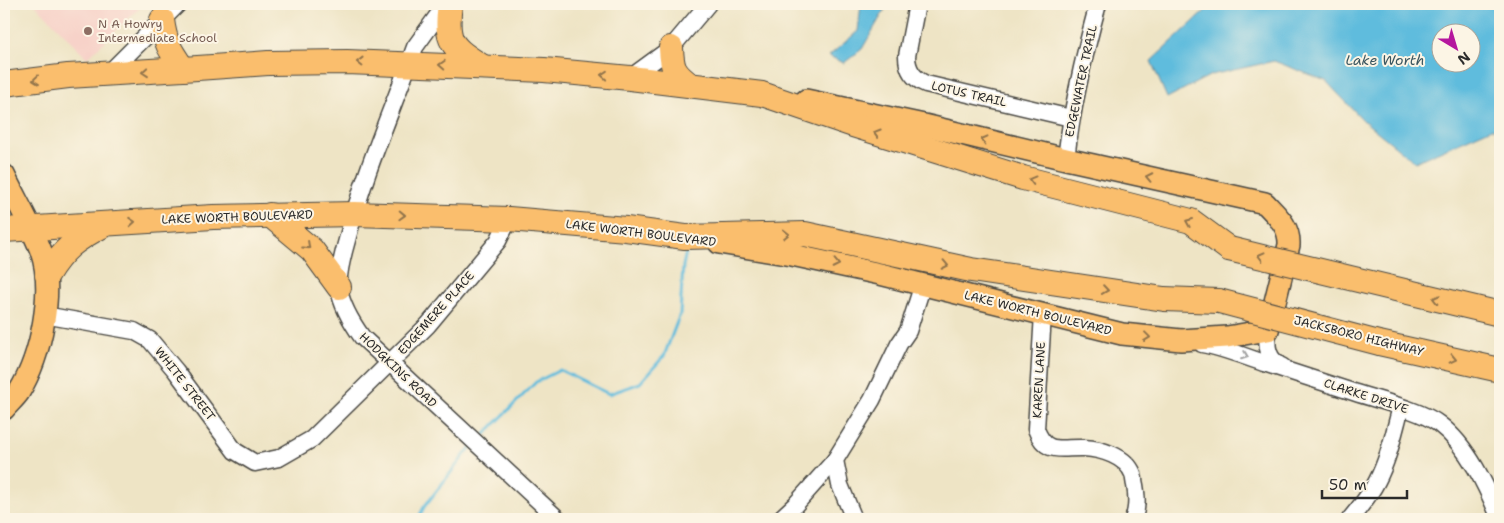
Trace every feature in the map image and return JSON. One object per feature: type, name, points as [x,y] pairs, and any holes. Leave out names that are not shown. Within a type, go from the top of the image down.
[{"type":"highway","points":[[450,4],[447,26],[449,36],[464,55],[483,67]]},
{"type":"highway","points":[[170,12],[165,40],[172,54],[183,68]]},
{"type":"highway","points":[[671,48],[672,66],[677,75],[690,85]]},
{"type":"highway","points":[[4,84],[68,76],[107,75],[183,68],[288,63],[409,63],[544,70],[762,94],[853,125],[1023,178],[1192,221],[1229,249],[1500,314]]},
{"type":"highway","name":"LAKE WORTH BOULEVARD","points":[[4,230],[214,217],[354,214],[509,219],[685,236]]},
{"type":"highway","points":[[270,215],[312,250],[339,287]]},
{"type":"highway","points":[[47,275],[57,258],[70,246],[82,236],[107,224]]},
{"type":"highway","name":"JACKSBORO HIGHWAY","points":[[685,236],[805,234],[971,270],[1164,299],[1219,301],[1379,342],[1500,370]]},
{"type":"main road","points":[[762,94],[876,115],[1265,202],[1286,227],[1289,236],[1289,245],[1268,330]]},
{"type":"main road","points":[[4,175],[41,251],[47,275],[44,315],[36,357],[18,392],[4,409]]},
{"type":"main road","name":"LAKE WORTH BOULEVARD","points":[[685,236],[792,255],[923,284],[1122,334],[1181,340],[1227,338],[1268,330]]},
{"type":"street","name":"HODGKINS ROAD","points":[[446,4],[415,47],[354,214],[343,255],[339,287],[341,300],[349,319],[362,337],[558,519]]},
{"type":"street","points":[[630,78],[671,48],[708,4]]},
{"type":"street","name":"LOTUS TRAIL","points":[[917,4],[907,65],[918,80],[936,87],[1071,118]]},
{"type":"street","name":"EDGEWATER TRAIL","points":[[1066,159],[1071,118],[1084,56],[1098,4]]},
{"type":"street","points":[[107,75],[170,12]]},
{"type":"street","name":"EDGEMERE PLACE","points":[[255,463],[279,458],[312,439],[428,324],[498,241],[509,219]]},
{"type":"street","points":[[780,519],[835,460],[872,400],[899,344],[908,331],[923,284]]},
{"type":"street","name":"KAREN LANE","points":[[1043,314],[1036,429],[1039,437],[1043,442],[1058,450],[1084,448],[1112,453],[1128,466],[1133,473],[1137,504],[1133,519]]},
{"type":"street","name":"WHITE STREET","points":[[44,315],[134,331],[150,340],[176,371],[235,451],[255,463]]},
{"type":"street","points":[[1268,330],[1267,342],[1270,355],[1278,365],[1288,370]]},
{"type":"street","name":"CLARKE DRIVE","points":[[1181,340],[1227,349],[1401,408],[1438,423],[1449,434],[1481,476],[1500,519]]},
{"type":"street","points":[[1350,519],[1370,494],[1381,473],[1390,449],[1401,408]]},
{"type":"street","points":[[835,460],[840,485],[854,519]]},
{"type":"shaded area","name":"N A Howry Intermediate School","points":[[35,4],[144,4],[87,58]]},
{"type":"water","points":[[861,4],[886,4],[884,11],[862,49],[844,63],[829,56],[858,31]]},
{"type":"water","name":"Lake Worth","points":[[1208,4],[1500,4],[1500,133],[1492,128],[1415,162],[1364,121],[1326,81],[1274,61],[1211,75],[1167,98],[1151,61],[1206,10]]},
{"type":"waterway","points":[[485,434],[536,382],[560,370],[609,394],[640,383],[664,356],[680,314],[683,266],[686,252]]},
{"type":"waterway","points":[[418,519],[424,507],[470,448]]},
{"type":"place","name":"N A Howry Intermediate School","points":[[88,31]]}]
